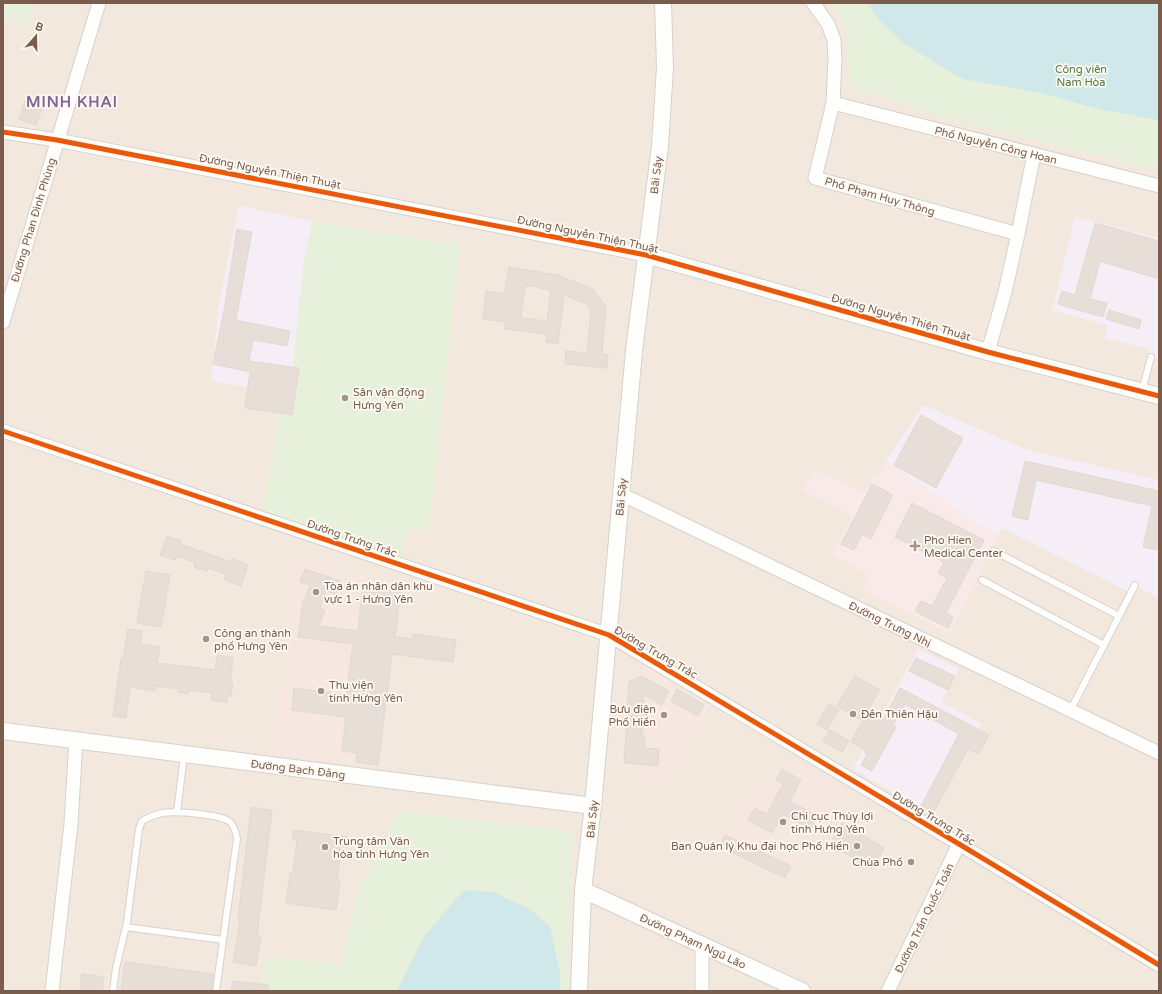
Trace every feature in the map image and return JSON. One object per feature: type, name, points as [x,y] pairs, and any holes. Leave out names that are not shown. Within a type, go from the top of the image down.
[{"type":"street","name":"Đường Phan Đình Phùng","points":[[3,322],[99,3]]},
{"type":"street","name":"Bãi Sậy","points":[[579,991],[583,890],[594,806],[634,351],[660,138],[665,67],[663,3]]},
{"type":"street","points":[[813,3],[828,24],[834,40],[835,59],[832,103]]},
{"type":"street","name":"Phố Nguyễn Công Hoan","points":[[832,103],[1159,186]]},
{"type":"street","name":"Phố Phạm Huy Thông","points":[[832,103],[815,178],[1018,234]]},
{"type":"street","name":"Đường Nguyễn Thiện Thuật","points":[[3,132],[57,140],[646,255],[988,352],[1159,396]]},
{"type":"street","points":[[988,352],[1005,292],[1034,154]]},
{"type":"street","name":"Đường Trưng Trắc","points":[[3,431],[609,635],[1159,965]]},
{"type":"street","name":"Đường Trưng Nhị","points":[[621,494],[1159,753]]},
{"type":"street","name":"Đường Bạch Đằng","points":[[3,731],[594,806]]},
{"type":"street","points":[[52,991],[71,824],[76,740]]},
{"type":"street","name":"Đường Trần Quốc Toản","points":[[888,991],[959,844]]},
{"type":"street","name":"Đường Phạm Ngũ Lão","points":[[583,890],[802,991]]},
{"type":"street","points":[[702,945],[702,991]]},
{"type":"lane","points":[[1142,391],[1151,357]]},
{"type":"lane","points":[[994,551],[1119,616]]},
{"type":"lane","points":[[982,580],[1104,645]]},
{"type":"lane","points":[[1070,710],[1135,585]]},
{"type":"lane","points":[[177,812],[184,754]]},
{"type":"lane","points":[[113,991],[116,968],[126,927],[139,829],[142,821],[150,817],[162,813],[177,812],[223,818],[230,822],[234,828],[237,838],[216,991]]},
{"type":"lane","points":[[126,927],[223,940]]},
{"type":"shaded area","points":[[3,3],[1159,3],[1159,991],[3,991]]},
{"type":"shaded area","points":[[239,206],[312,221],[303,269],[293,367],[251,361],[248,387],[211,381],[219,303]]},
{"type":"shaded area","points":[[1075,217],[1159,238],[1159,359],[1149,357],[1149,349],[1105,338],[1107,325],[1052,310]]},
{"type":"shaded area","points":[[923,405],[1028,450],[1159,480],[1159,598],[1132,584],[1127,591],[1002,528],[997,537],[886,461]]},
{"type":"shaded area","name":"Pho Hien Medical Center","points":[[886,461],[997,537],[950,634],[863,590],[870,576],[832,554],[852,515],[803,490],[813,470],[865,492],[875,473],[878,474]]},
{"type":"shaded area","name":"Thu viện tỉnh Hưng Yên","points":[[296,555],[377,580],[355,765],[270,754]]},
{"type":"shaded area","points":[[918,649],[959,669],[941,702],[982,724],[932,815],[853,769]]},
{"type":"shaded area","name":"Bưu điện Phố Hiến","points":[[642,665],[711,705],[667,782],[619,769],[623,726],[625,674]]},
{"type":"shaded area","points":[[789,756],[846,791],[792,880],[719,846],[752,785],[766,792]]},
{"type":"green space","points":[[3,3],[33,3],[26,25],[3,18]]},
{"type":"green space","name":"Công viên Nam Hòa","points":[[831,3],[1159,3],[1159,170],[921,111],[850,85],[847,32]]},
{"type":"green space","name":"Sân vận động Hưng Yên","points":[[312,221],[460,245],[429,531],[410,527],[401,559],[264,511],[279,413],[245,408],[251,361],[293,367],[303,269]]},
{"type":"green space","points":[[397,811],[573,831],[567,991],[261,991],[265,957],[342,964],[357,896]]},
{"type":"water","points":[[867,3],[1159,3],[1159,121],[1102,110],[1041,93],[963,79],[902,42],[879,20]]},
{"type":"water","points":[[464,890],[493,892],[530,909],[550,927],[560,973],[560,991],[397,991],[424,936]]},
{"type":"building","points":[[26,98],[44,103],[36,125],[19,119]]},
{"type":"building","points":[[1095,223],[1159,241],[1159,279],[1100,261],[1090,299],[1107,303],[1103,317],[1058,304],[1062,291],[1075,295]]},
{"type":"building","points":[[237,229],[252,232],[236,320],[290,331],[287,346],[253,340],[249,361],[299,368],[292,415],[245,408],[250,372],[213,364],[224,311]]},
{"type":"building","points":[[509,267],[557,275],[593,289],[606,307],[602,354],[608,355],[607,368],[565,364],[566,351],[587,353],[591,312],[586,304],[564,295],[558,344],[546,342],[547,334],[505,329],[505,322],[483,319],[486,291],[504,294]],"holes":[[[525,285],[551,290],[547,321],[521,318]]]},
{"type":"building","points":[[1109,310],[1141,320],[1139,329],[1106,319]]},
{"type":"building","points":[[921,415],[963,438],[936,488],[894,465]]},
{"type":"building","points":[[1025,461],[1159,491],[1159,550],[1143,547],[1152,506],[1036,480],[1028,520],[1012,516]]},
{"type":"building","points":[[872,484],[893,495],[871,539],[862,534],[854,550],[841,544]]},
{"type":"building","points":[[912,503],[984,540],[946,613],[953,617],[948,628],[915,611],[921,601],[932,606],[947,578],[938,573],[944,562],[895,537]]},
{"type":"building","points":[[167,536],[181,541],[180,544],[231,562],[232,559],[248,565],[241,586],[225,580],[226,574],[208,568],[207,571],[194,567],[195,563],[177,556],[175,560],[160,555]]},
{"type":"building","points":[[305,569],[341,581],[336,594],[326,591],[320,608],[325,610],[319,626],[358,631],[362,591],[378,593],[380,584],[401,587],[395,637],[413,639],[413,634],[456,640],[453,662],[392,654],[378,765],[356,762],[357,753],[342,751],[346,717],[292,710],[294,688],[346,695],[353,644],[298,637],[303,601],[304,602],[310,585],[300,582]]},
{"type":"building","points":[[146,571],[170,575],[161,627],[137,623]]},
{"type":"building","points":[[128,629],[142,631],[140,644],[160,647],[157,663],[215,670],[217,655],[233,658],[230,683],[233,683],[231,696],[228,696],[227,702],[211,700],[212,693],[189,690],[188,694],[178,692],[179,689],[155,686],[155,691],[130,687],[126,718],[113,716],[121,659],[123,659]]},
{"type":"building","points":[[916,658],[955,676],[948,690],[909,671]]},
{"type":"building","points":[[641,676],[669,691],[662,705],[644,695],[642,736],[645,736],[644,748],[659,749],[658,766],[624,763],[629,682]]},
{"type":"building","points":[[855,676],[880,690],[867,711],[883,720],[900,688],[989,735],[978,754],[968,749],[933,813],[921,806],[959,734],[905,704],[893,726],[896,727],[872,771],[861,765],[867,754],[864,752],[865,750],[851,742],[863,721],[837,706]]},
{"type":"building","points":[[677,689],[704,705],[698,716],[671,701]]},
{"type":"building","points":[[829,704],[839,710],[827,730],[817,724]]},
{"type":"building","points":[[830,730],[849,741],[842,752],[823,741]]},
{"type":"building","points":[[782,769],[801,780],[790,801],[818,817],[811,829],[783,814],[772,833],[748,820],[755,808],[767,814],[783,784],[776,780]]},
{"type":"building","points":[[251,807],[272,810],[257,935],[261,936],[256,966],[233,962],[240,920],[238,920]]},
{"type":"building","name":"Ban Quản lý Khu đại học Phố Hiến","points":[[842,823],[884,848],[872,869],[830,844]]},
{"type":"building","points":[[294,830],[348,837],[347,847],[341,846],[337,879],[340,880],[336,910],[286,903],[290,873],[293,873],[297,840],[292,839]]},
{"type":"building","points":[[725,835],[791,866],[785,878],[719,846]]},
{"type":"building","points":[[125,962],[213,974],[211,991],[121,991]]},
{"type":"building","points":[[82,974],[104,977],[102,991],[80,991]]},
{"type":"building","points":[[233,981],[268,985],[268,991],[231,991]]},
{"type":"cycle path","points":[[3,132],[57,140],[646,255],[988,352],[1159,396]]},
{"type":"cycle path","points":[[3,431],[609,635],[1159,965]]},
{"type":"place","name":"Sân vận động Hưng Yên","points":[[345,398]]},
{"type":"place","name":"Pho Hien Medical Center","points":[[915,546]]},
{"type":"place","name":"Tòa án nhân dân khu vực 1 - Hưng Yên","points":[[316,592]]},
{"type":"place","name":"Công an thành phố Hưng Yên","points":[[206,639]]},
{"type":"place","name":"Thu viện tỉnh Hưng Yên","points":[[321,691]]},
{"type":"place","name":"Đền Thiên Hậu","points":[[853,714]]},
{"type":"place","name":"Bưu điện Phố Hiến","points":[[664,715]]},
{"type":"place","name":"Chi cục Thủy lợi tỉnh Hưng Yên","points":[[783,822]]},
{"type":"place","name":"Ban Quản lý Khu đại học Phố Hiến","points":[[857,846]]},
{"type":"place","name":"Trung tâm Văn hóa tỉnh Hưng Yên","points":[[325,847]]},
{"type":"place","name":"Chùa Phố","points":[[911,862]]},
{"type":"district","name":"MINH KHAI","points":[[72,102]]}]
